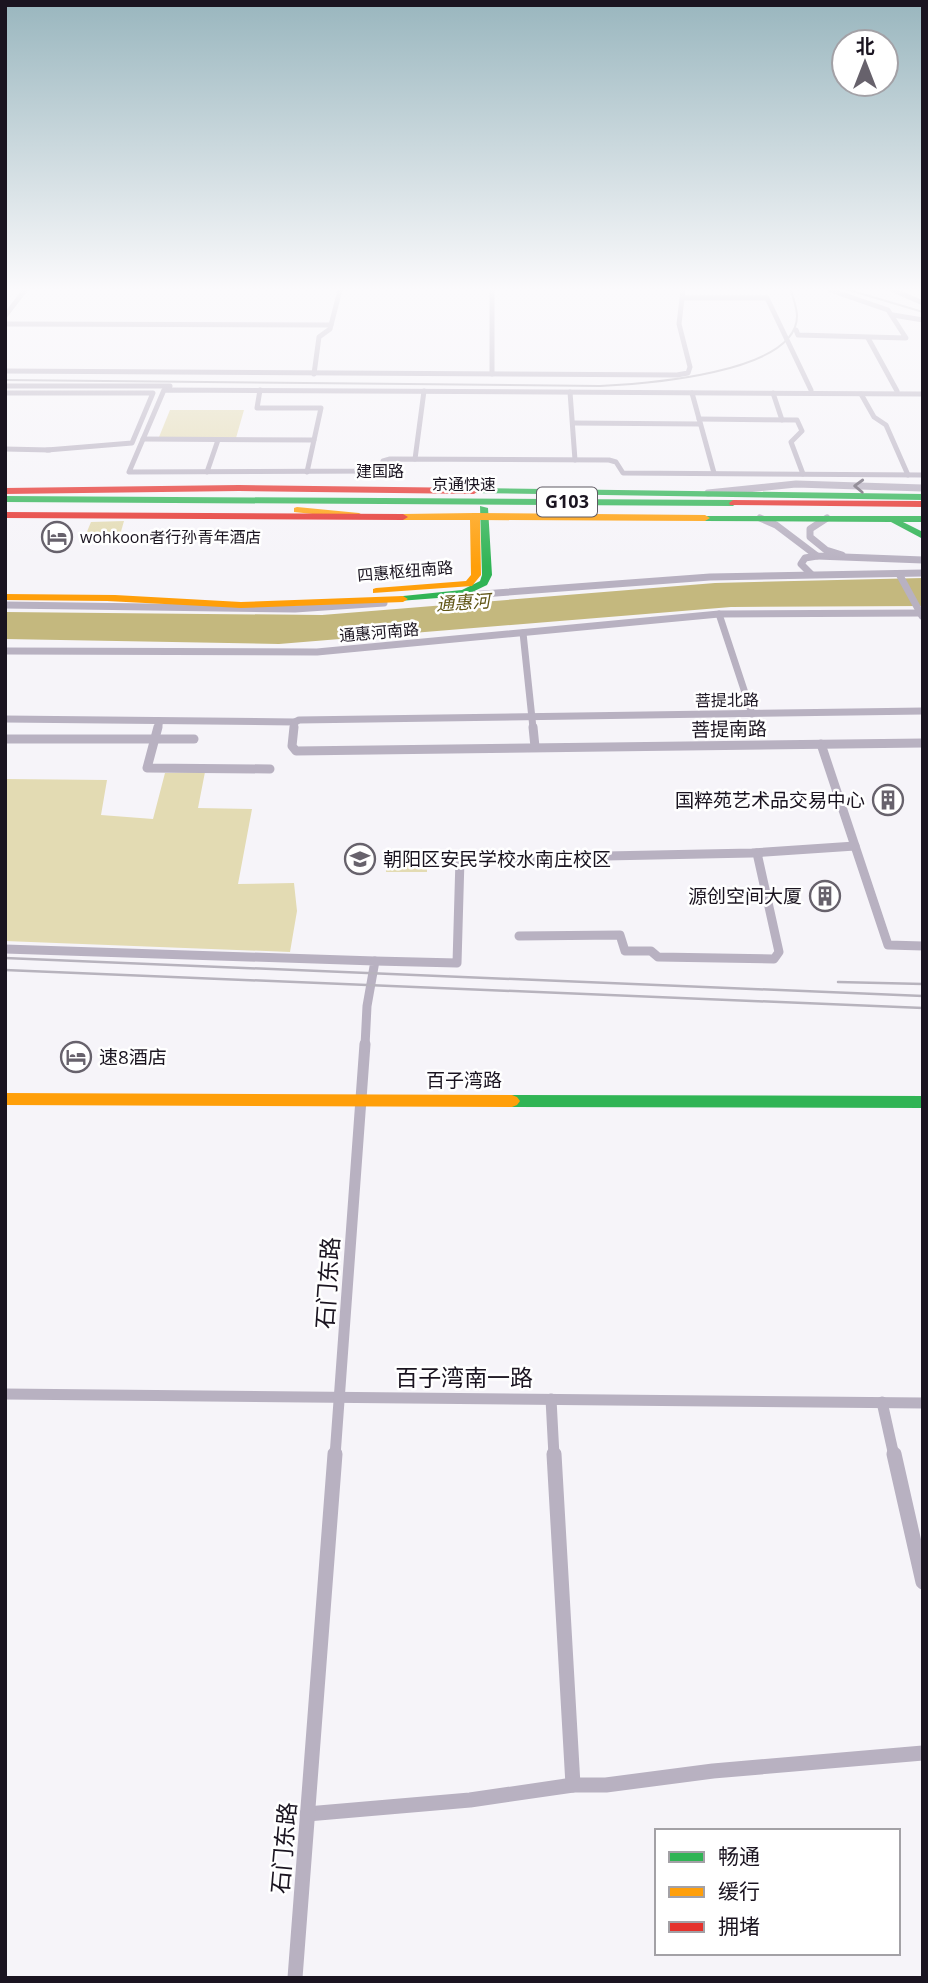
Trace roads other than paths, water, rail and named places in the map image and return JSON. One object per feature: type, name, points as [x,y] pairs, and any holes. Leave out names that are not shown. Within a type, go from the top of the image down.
[{"type":"main road","name":"建国路","points":[[5,491],[479,489],[533,494],[923,497]]},
{"type":"main road","points":[[107,597],[176,603],[324,604],[464,593],[484,583],[487,575],[485,513],[482,505],[460,495],[132,492]]},
{"type":"main road","points":[[211,499],[249,493]]},
{"type":"main road","points":[[466,501],[533,494]]},
{"type":"main road","name":"京通快速","points":[[5,499],[923,504]]},
{"type":"main road","name":"京通快速","points":[[5,507],[923,511]]},
{"type":"main road","points":[[270,507],[359,516]]},
{"type":"main road","points":[[5,516],[923,519]]},
{"type":"main road","points":[[469,584],[476,575],[475,516]]},
{"type":"main road","points":[[890,518],[923,536]]},
{"type":"main road","name":"四惠枢纽南路","points":[[5,595],[318,599],[469,584]]},
{"type":"main road","name":"四惠枢纽南路","points":[[5,595],[313,596],[469,584]]},
{"type":"main road","name":"百子湾路","points":[[5,1099],[363,1098],[923,1102]]},
{"type":"street","points":[[807,383],[811,390]]},
{"type":"street","points":[[892,383],[897,391]]},
{"type":"street","points":[[5,386],[319,384],[923,393]]},
{"type":"street","points":[[923,393],[164,390],[129,472],[380,471],[383,461],[415,459],[617,462],[623,473],[923,475]]},
{"type":"street","points":[[260,390],[257,408],[321,408],[307,472]]},
{"type":"street","points":[[415,459],[424,391]]},
{"type":"street","points":[[570,392],[575,460]]},
{"type":"street","points":[[5,393],[153,393],[132,443],[47,450]]},
{"type":"street","points":[[692,393],[714,473]]},
{"type":"street","points":[[773,393],[782,420]]},
{"type":"street","points":[[861,394],[874,417],[886,425],[908,475]]},
{"type":"street","points":[[573,423],[797,420],[802,431],[791,442],[803,474]]},
{"type":"street","points":[[144,439],[314,440]]},
{"type":"street","points":[[207,472],[218,440]]},
{"type":"street","points":[[5,449],[135,447]]},
{"type":"street","points":[[697,495],[796,484],[923,488]]},
{"type":"street","points":[[760,518],[776,524],[817,556]]},
{"type":"street","points":[[827,518],[810,529],[810,537],[826,550],[853,556],[896,558]]},
{"type":"street","points":[[811,574],[801,564],[805,558],[923,558]]},
{"type":"street","points":[[899,573],[922,614]]},
{"type":"street","points":[[5,605],[295,609],[710,576],[923,573]]},
{"type":"street","points":[[719,614],[752,714]]},
{"type":"street","name":"通惠河南路","points":[[5,651],[317,652],[719,614],[922,614]]},
{"type":"street","points":[[523,633],[535,747]]},
{"type":"street","name":"菩提北路","points":[[5,719],[295,722],[923,711]]},
{"type":"street","points":[[160,721],[147,768],[270,769]]},
{"type":"street","name":"菩提南路","points":[[295,722],[292,746],[296,751],[923,743]]},
{"type":"street","points":[[5,739],[194,739]]},
{"type":"street","points":[[821,744],[888,946],[923,946]]},
{"type":"street","points":[[5,949],[457,963],[460,859],[757,853],[855,846]]},
{"type":"street","points":[[519,936],[620,935],[625,951],[651,951],[658,957],[774,959],[779,952],[757,853]]},
{"type":"street","name":"石门东路","points":[[295,1978],[363,1098],[366,1006],[375,961]]},
{"type":"street","name":"百子湾南一路","points":[[5,1394],[923,1403]]},
{"type":"street","points":[[551,1399],[573,1785]]},
{"type":"street","points":[[882,1402],[923,1582]]},
{"type":"street","points":[[307,1814],[470,1800],[573,1785],[606,1785],[713,1772],[923,1753]]},
{"type":"railway","points":[[257,383],[600,386],[642,383]]},
{"type":"railway","points":[[5,958],[923,996]]},
{"type":"railway","points":[[5,970],[923,1008]]},
{"type":"railway","points":[[838,982],[923,984]]},
{"type":"place","name":"wohkoon者行孙青年酒店","points":[[57,537]]},
{"type":"place","name":"国粹苑艺术品交易中心","points":[[888,800]]},
{"type":"place","name":"朝阳区安民学校水南庄校区","points":[[360,859]]},
{"type":"place","name":"源创空间大厦","points":[[825,896]]},
{"type":"place","name":"速8酒店","points":[[76,1057]]},
{"type":"water label","name":"通惠河","points":[[463,603]]}]
